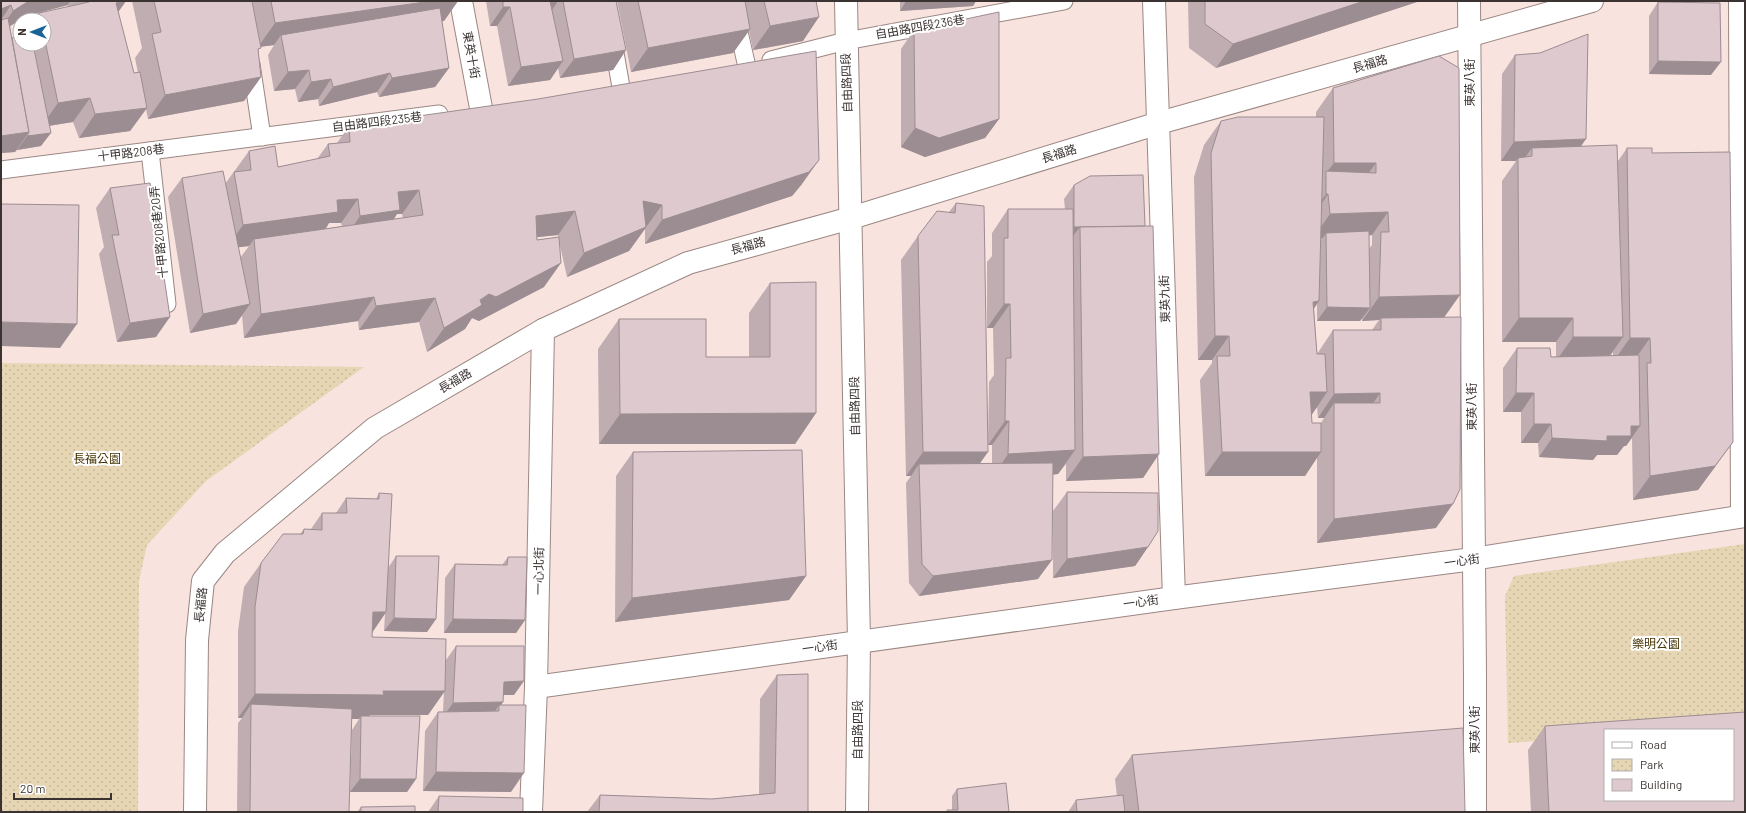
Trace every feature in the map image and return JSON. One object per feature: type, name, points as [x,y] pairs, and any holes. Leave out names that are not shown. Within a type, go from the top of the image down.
[{"type":"street","name":"東英十街","points":[[461,1],[475,109]]},
{"type":"street","name":"自由路四段","points":[[846,1],[859,641],[857,812]]},
{"type":"street","name":"東英九街","points":[[1154,1],[1174,598]]},
{"type":"street","name":"東英八街","points":[[1469,1],[1475,812]]},
{"type":"street","name":"長福路","points":[[195,812],[197,640],[203,581],[226,552],[375,428],[543,330],[688,263],[851,218],[1159,122],[1592,1]]},
{"type":"street","points":[[1740,1],[1744,516]]},
{"type":"street","name":"一心北街","points":[[531,812],[536,687],[543,330]]},
{"type":"street","name":"一心街","points":[[536,687],[1174,598],[1473,560],[1744,516]]},
{"type":"lane","points":[[606,1],[622,92]]},
{"type":"lane","points":[[732,1],[739,68],[846,41]]},
{"type":"lane","name":"自由路四段236巷","points":[[846,41],[1064,1]]},
{"type":"lane","points":[[249,46],[262,137]]},
{"type":"lane","name":"自由路四段235巷","points":[[262,137],[475,109]]},
{"type":"lane","name":"十甲路208巷","points":[[1,170],[262,137]]},
{"type":"lane","name":"十甲路208巷20弄","points":[[150,151],[168,314]]},
{"type":"green space","name":"長福公園","points":[[1,363],[364,367],[206,481],[147,545],[139,581],[138,812],[1,812]]},
{"type":"green space","name":"樂明公園","points":[[1745,544],[1745,726],[1706,729],[1604,729],[1604,736],[1508,743],[1505,596],[1514,576]]},
{"type":"building","points":[[1,1],[29,1],[13,11],[11,5],[1,9]]},
{"type":"building","points":[[126,1],[116,3],[134,73],[140,72],[147,108],[95,114],[90,98],[58,103],[47,52],[52,52],[52,12],[44,12],[89,2]]},
{"type":"building","points":[[154,1],[252,1],[261,48],[258,49],[261,77],[165,95],[152,34],[161,32]]},
{"type":"building","points":[[271,1],[432,1],[275,23]]},
{"type":"building","points":[[503,1],[550,1],[563,61],[521,67],[510,7],[503,7]]},
{"type":"building","points":[[563,1],[616,1],[626,50],[574,59]]},
{"type":"building","points":[[638,1],[745,1],[750,29],[648,48]]},
{"type":"building","points":[[764,1],[816,1],[819,17],[770,26]]},
{"type":"building","points":[[1205,1],[1364,1],[1233,44],[1205,24]]},
{"type":"building","points":[[1658,2],[1720,3],[1721,62],[1658,61]]},
{"type":"building","points":[[440,8],[449,68],[392,78],[390,73],[333,87],[331,79],[311,82],[309,70],[288,72],[281,35]]},
{"type":"building","points":[[999,12],[999,119],[939,138],[915,128],[914,30]]},
{"type":"building","points":[[8,18],[12,40],[12,52],[14,52],[29,132],[1,136],[1,20]]},
{"type":"building","points":[[1588,34],[1586,139],[1514,142],[1515,55],[1540,53]]},
{"type":"building","points":[[816,51],[819,160],[809,172],[662,220],[662,205],[643,201],[646,227],[584,253],[575,211],[536,216],[537,240],[559,237],[561,263],[496,297],[489,294],[480,300],[482,305],[444,328],[435,298],[376,306],[374,297],[261,314],[254,239],[423,215],[419,190],[398,192],[400,210],[360,216],[358,199],[337,200],[338,212],[243,225],[234,172],[251,170],[249,151],[275,146],[278,167],[330,156],[328,144],[350,142],[349,126],[538,99]]},
{"type":"building","points":[[15,52],[35,52],[51,133],[27,136],[29,132]]},
{"type":"building","points":[[1439,56],[1459,68],[1460,295],[1379,297],[1381,232],[1389,232],[1388,212],[1330,214],[1328,194],[1326,194],[1326,171],[1376,173],[1376,163],[1334,163],[1333,88]]},
{"type":"building","points":[[1238,117],[1324,117],[1319,301],[1313,302],[1317,354],[1325,354],[1327,392],[1310,392],[1312,423],[1321,423],[1321,452],[1222,452],[1217,356],[1230,356],[1229,336],[1215,336],[1211,153],[1221,121]]},
{"type":"building","points":[[1617,145],[1623,337],[1573,337],[1573,318],[1519,318],[1518,158],[1532,156],[1532,148]]},
{"type":"building","points":[[1627,148],[1652,148],[1652,153],[1730,152],[1733,442],[1715,466],[1650,476],[1647,363],[1651,363],[1650,338],[1630,338]]},
{"type":"building","points":[[223,171],[250,304],[203,314],[182,178]]},
{"type":"building","points":[[1143,175],[1145,226],[1074,227],[1074,185],[1090,176]]},
{"type":"building","points":[[150,183],[170,317],[130,323],[112,235],[119,235],[110,188]]},
{"type":"building","points":[[956,203],[984,206],[988,452],[923,452],[918,236],[937,211],[955,213]]},
{"type":"building","points":[[1,204],[79,205],[77,324],[1,322]]},
{"type":"building","points":[[1008,209],[1073,209],[1075,450],[1008,454],[1009,421],[1005,421],[1006,358],[1011,358],[1010,304],[1004,304],[1004,238],[1008,238]]},
{"type":"building","points":[[1153,226],[1159,454],[1083,457],[1080,227]]},
{"type":"building","points":[[1369,231],[1370,308],[1327,307],[1326,233]]},
{"type":"building","points":[[816,282],[816,413],[620,414],[619,319],[706,319],[706,357],[770,357],[770,283]]},
{"type":"building","points":[[1461,317],[1460,489],[1453,504],[1334,519],[1334,403],[1380,403],[1380,393],[1334,394],[1333,330],[1381,330],[1381,318]]},
{"type":"building","points":[[1517,348],[1550,348],[1551,357],[1639,355],[1640,426],[1631,426],[1631,436],[1607,436],[1607,441],[1552,438],[1551,424],[1534,424],[1534,393],[1516,393]]},
{"type":"building","points":[[802,450],[806,576],[632,598],[633,452]]},
{"type":"building","points":[[1053,463],[1052,560],[933,576],[922,564],[919,464]]},
{"type":"building","points":[[1067,492],[1158,493],[1158,531],[1148,547],[1067,559]]},
{"type":"building","points":[[379,493],[392,494],[386,612],[373,612],[372,637],[446,639],[445,691],[383,691],[384,695],[255,694],[255,607],[261,563],[283,534],[303,534],[304,529],[322,530],[322,513],[347,513],[346,498],[379,499]]},
{"type":"building","points":[[396,556],[439,556],[436,619],[394,618]]},
{"type":"building","points":[[508,557],[527,557],[525,620],[453,619],[455,564],[507,565]]},
{"type":"building","points":[[456,646],[524,646],[524,681],[504,682],[503,702],[453,703]]},
{"type":"building","points":[[808,674],[808,812],[599,812],[600,795],[712,799],[775,793],[777,675]]},
{"type":"building","points":[[251,704],[352,709],[349,812],[250,812]]},
{"type":"building","points":[[499,705],[526,705],[524,773],[436,772],[438,712],[499,711]]},
{"type":"building","points":[[1745,712],[1745,812],[1549,812],[1545,726]]},
{"type":"building","points":[[361,716],[420,716],[416,779],[360,779]]},
{"type":"building","points":[[1463,728],[1465,812],[1139,812],[1132,755]]},
{"type":"building","points":[[1006,783],[1009,812],[948,812],[947,810],[958,810],[957,789]]},
{"type":"building","points":[[1123,795],[1125,812],[1077,812],[1076,800]]},
{"type":"building","points":[[439,796],[523,798],[523,812],[438,812]]},
{"type":"building","points":[[415,806],[415,812],[361,812],[361,807]]}]
